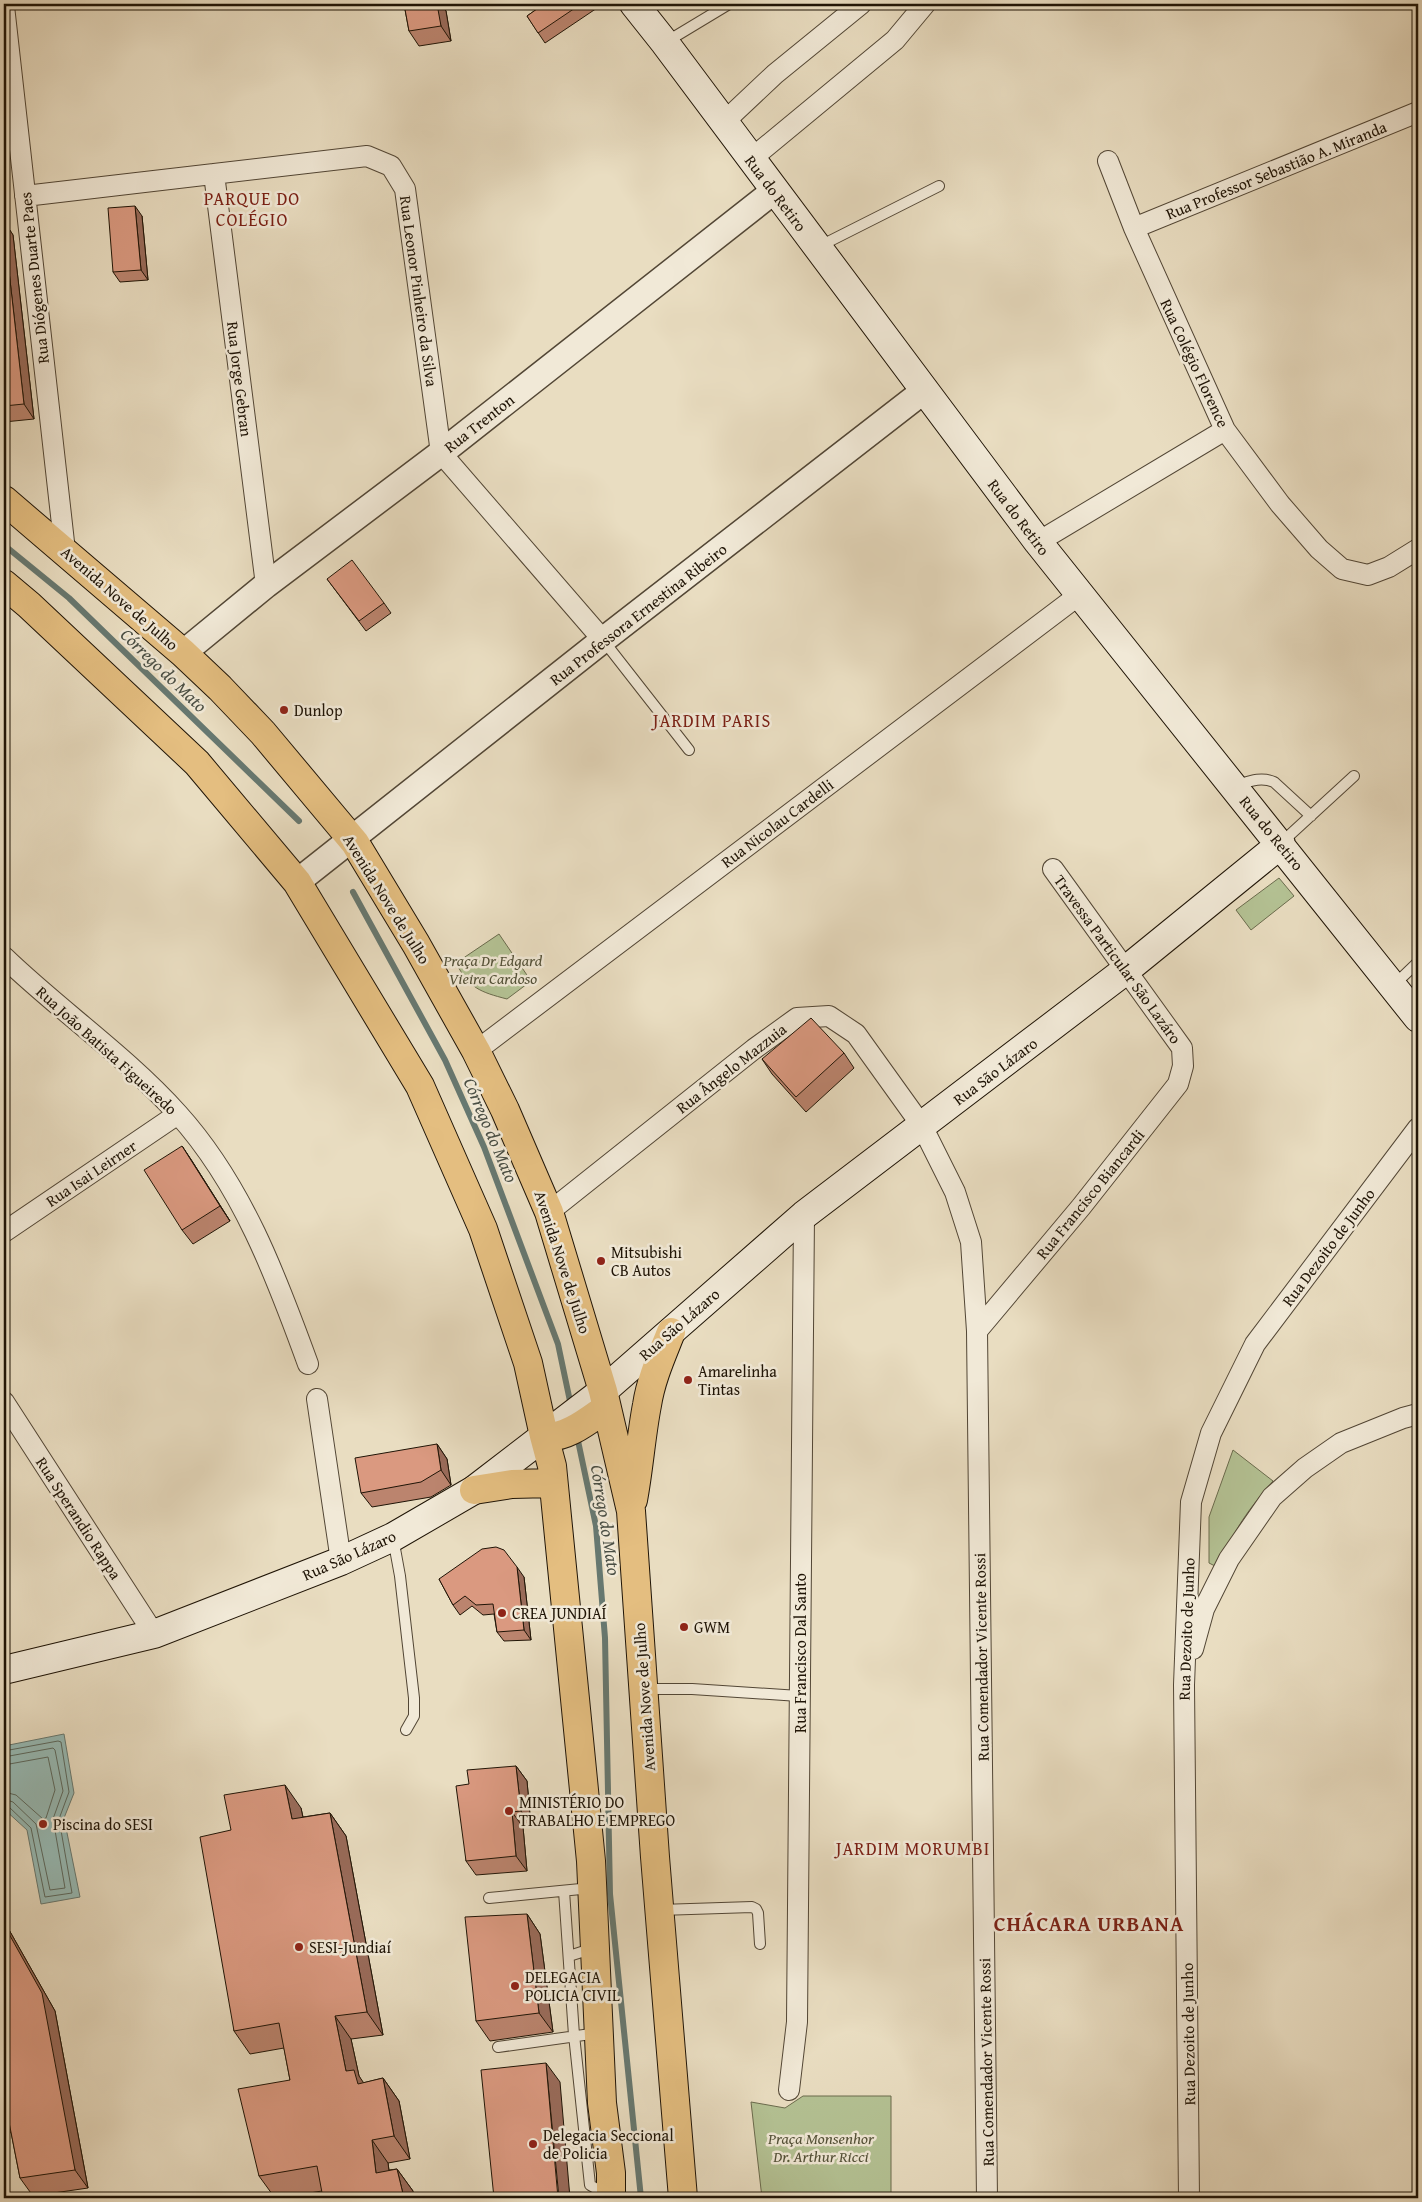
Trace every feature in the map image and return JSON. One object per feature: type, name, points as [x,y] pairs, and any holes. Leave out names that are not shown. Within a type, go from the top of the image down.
[{"type":"main road","name":"Rua do Retiro","points":[[634,4],[665,42],[1038,542],[1418,1018]]},
{"type":"main road","name":"Avenida Nove de Julho","points":[[4,500],[183,653],[263,733],[346,843],[416,944],[476,1051],[505,1110],[549,1212],[597,1405],[631,1511],[659,1910],[683,2198]]},
{"type":"main road","points":[[4,584],[29,605],[197,763],[305,875],[424,1095],[483,1229],[553,1433],[553,1483],[592,1888],[595,1948],[586,2034],[592,2105],[611,2173],[611,2194]]},
{"type":"main road","name":"Rua São Lázaro","points":[[597,1405],[671,1332],[804,1215],[1126,970],[1281,844]]},
{"type":"main road","points":[[631,1511],[639,1468],[647,1404],[655,1371],[671,1332]]},
{"type":"main road","points":[[553,1433],[597,1405]]},
{"type":"main road","name":"Rua São Lázaro","points":[[4,1670],[154,1634],[341,1561],[393,1537],[474,1490],[553,1433]]},
{"type":"main road","points":[[474,1490],[512,1484],[553,1483]]},
{"type":"street","points":[[724,122],[775,74],[861,4]]},
{"type":"street","points":[[751,159],[895,40],[924,4]]},
{"type":"street","name":"Rua Diógenes Duarte Paes","points":[[4,6],[65,551]]},
{"type":"street","name":"Rua Professor Sebastião A. Miranda","points":[[1134,228],[1418,112]]},
{"type":"street","name":"Rua Leonor Pinheiro da Silva","points":[[25,196],[367,156],[391,166],[405,189],[441,453]]},
{"type":"street","name":"Rua Colégio Florence","points":[[1108,161],[1134,228],[1225,430],[1280,504],[1319,549],[1342,569],[1368,576],[1388,567],[1418,549]]},
{"type":"street","name":"Rua Jorge Gebran","points":[[214,174],[266,585]]},
{"type":"street","name":"Rua Trenton","points":[[183,653],[266,585],[441,453],[774,190]]},
{"type":"street","name":"Rua Professora Ernestina Ribeiro","points":[[305,875],[925,390]]},
{"type":"street","points":[[1038,542],[1225,430]]},
{"type":"street","points":[[441,453],[603,640]]},
{"type":"street","name":"Rua Nicolau Cardelli","points":[[476,1051],[1079,595]]},
{"type":"street","name":"Travessa Particular São Lazáro","points":[[1053,869],[1182,1048]]},
{"type":"street","name":"Rua João Batista Figueiredo","points":[[8,968],[130,1068],[178,1114],[224,1173],[278,1283],[308,1364]]},
{"type":"street","name":"Rua Ângelo Mazzuia","points":[[549,1212],[754,1049],[797,1018],[829,1016],[856,1034],[922,1126]]},
{"type":"street","name":"Rua Francisco Biancardi","points":[[977,1331],[1081,1207],[1178,1084],[1183,1066],[1182,1048]]},
{"type":"street","name":"Rua Isai Leirner","points":[[4,1232],[178,1114]]},
{"type":"street","name":"Rua Comendador Vicente Rossi","points":[[922,1126],[955,1192],[971,1242],[977,1331],[987,2198]]},
{"type":"street","name":"Rua Dezoito de Junho","points":[[1189,2198],[1184,1685],[1191,1502],[1212,1433],[1255,1344],[1418,1128]]},
{"type":"street","name":"Rua Francisco Dal Santo","points":[[789,2090],[797,2022],[804,1215]]},
{"type":"street","points":[[316,1399],[341,1561]]},
{"type":"street","name":"Rua Sperandio Rappa","points":[[4,1402],[154,1634]]},
{"type":"street","points":[[1184,1685],[1204,1609],[1228,1560],[1272,1497],[1305,1468],[1341,1443],[1403,1418],[1418,1414]]},
{"type":"lane","points":[[665,42],[729,4]]},
{"type":"lane","points":[[817,248],[939,186]]},
{"type":"lane","points":[[603,640],[689,750]]},
{"type":"lane","points":[[1281,844],[1354,776]]},
{"type":"lane","points":[[1234,786],[1259,779],[1267,779],[1274,782],[1311,816]]},
{"type":"lane","points":[[1393,986],[1418,962]]},
{"type":"lane","points":[[393,1537],[400,1576],[414,1698],[414,1716],[406,1730]]},
{"type":"lane","points":[[643,1690],[692,1689],[799,1696]]},
{"type":"lane","points":[[489,1898],[592,1888]]},
{"type":"lane","points":[[498,2047],[586,2034],[569,1956],[564,1890]]},
{"type":"lane","points":[[659,1910],[752,1907],[758,1913],[760,1944]]},
{"type":"lane","points":[[569,1956],[595,1948]]},
{"type":"green space","points":[[1279,878],[1294,896],[1251,930],[1236,910]]},
{"type":"green space","name":"Praça Dr Edgard Vieira Cardoso","points":[[499,934],[531,981],[507,999],[476,988],[466,978],[456,963]]},
{"type":"green space","points":[[1233,1450],[1273,1481],[1242,1520],[1220,1565],[1215,1566],[1209,1563],[1209,1517]]},
{"type":"green space","name":"Praça Monsenhor Dr. Arthur Ricci","points":[[803,2096],[891,2096],[891,2198],[762,2198],[751,2102],[785,2108]]},
{"type":"water","name":"Piscina do SESI","points":[[64,1734],[74,1793],[64,1818],[80,1897],[41,1904],[27,1830],[4,1809],[4,1746]]},
{"type":"building","points":[[404,4],[437,4],[441,26],[409,31]]},
{"type":"building","points":[[544,4],[581,4],[538,33],[527,16]]},
{"type":"building","points":[[135,206],[141,270],[113,272],[108,208]]},
{"type":"building","points":[[4,227],[24,404],[4,406]]},
{"type":"building","points":[[352,560],[384,603],[359,621],[327,579]]},
{"type":"building","points":[[811,1018],[844,1053],[796,1097],[762,1059]]},
{"type":"building","points":[[182,1146],[220,1206],[182,1230],[144,1170]]},
{"type":"building","points":[[437,1444],[441,1470],[421,1482],[361,1493],[355,1458]]},
{"type":"building","points":[[496,1547],[504,1550],[517,1567],[524,1630],[497,1632],[493,1604],[476,1605],[465,1596],[453,1605],[439,1579],[482,1549]]},
{"type":"building","points":[[516,1766],[521,1811],[512,1812],[516,1856],[466,1861],[456,1786],[469,1784],[467,1770]]},
{"type":"building","points":[[285,1785],[292,1819],[330,1813],[367,2012],[335,2016],[346,2071],[354,2070],[358,2084],[383,2078],[394,2136],[372,2140],[376,2173],[397,2169],[404,2198],[323,2198],[317,2166],[259,2176],[238,2089],[290,2080],[279,2023],[234,2031],[200,1837],[231,1830],[224,1795]]},
{"type":"building","name":"DELEGACIA POLICIA CIVIL","points":[[527,1914],[539,2013],[476,2021],[465,1917]]},
{"type":"building","points":[[4,1925],[42,1993],[75,2170],[20,2178],[7,2112],[4,2113]]},
{"type":"building","name":"Delegacia Seccional de Policia","points":[[546,2063],[558,2198],[494,2198],[481,2070]]},
{"type":"waterway","name":"Córrego do Mato","points":[[4,545],[69,598],[299,821]]},
{"type":"waterway","name":"Córrego do Mato","points":[[353,892],[445,1060],[484,1147],[558,1344],[571,1406]]},
{"type":"waterway","name":"Córrego do Mato","points":[[577,1436],[596,1526],[605,1638],[610,1894],[641,2198]]},
{"type":"place","name":"Dunlop","points":[[284,710]]},
{"type":"place","name":"Mitsubishi CB Autos","points":[[601,1261]]},
{"type":"place","name":"Amarelinha Tintas","points":[[688,1380]]},
{"type":"place","name":"CREA JUNDIAÍ","points":[[502,1613]]},
{"type":"place","name":"GWM","points":[[684,1627]]},
{"type":"place","name":"MINISTÉRIO DO TRABALHO E EMPREGO","points":[[509,1811]]},
{"type":"place","name":"Piscina do SESI","points":[[43,1824]]},
{"type":"place","name":"SESI-Jundiaí","points":[[299,1947]]},
{"type":"place","name":"DELEGACIA POLICIA CIVIL","points":[[515,1986]]},
{"type":"place","name":"Delegacia Seccional de Policia","points":[[533,2144]]},
{"type":"district","name":"PARQUE DO COLÉGIO","points":[[252,208]]},
{"type":"district","name":"JARDIM PARIS","points":[[712,720]]},
{"type":"district","name":"JARDIM MORUMBI","points":[[913,1848]]},
{"type":"district","name":"CHÁCARA URBANA","points":[[1089,1923]]}]
